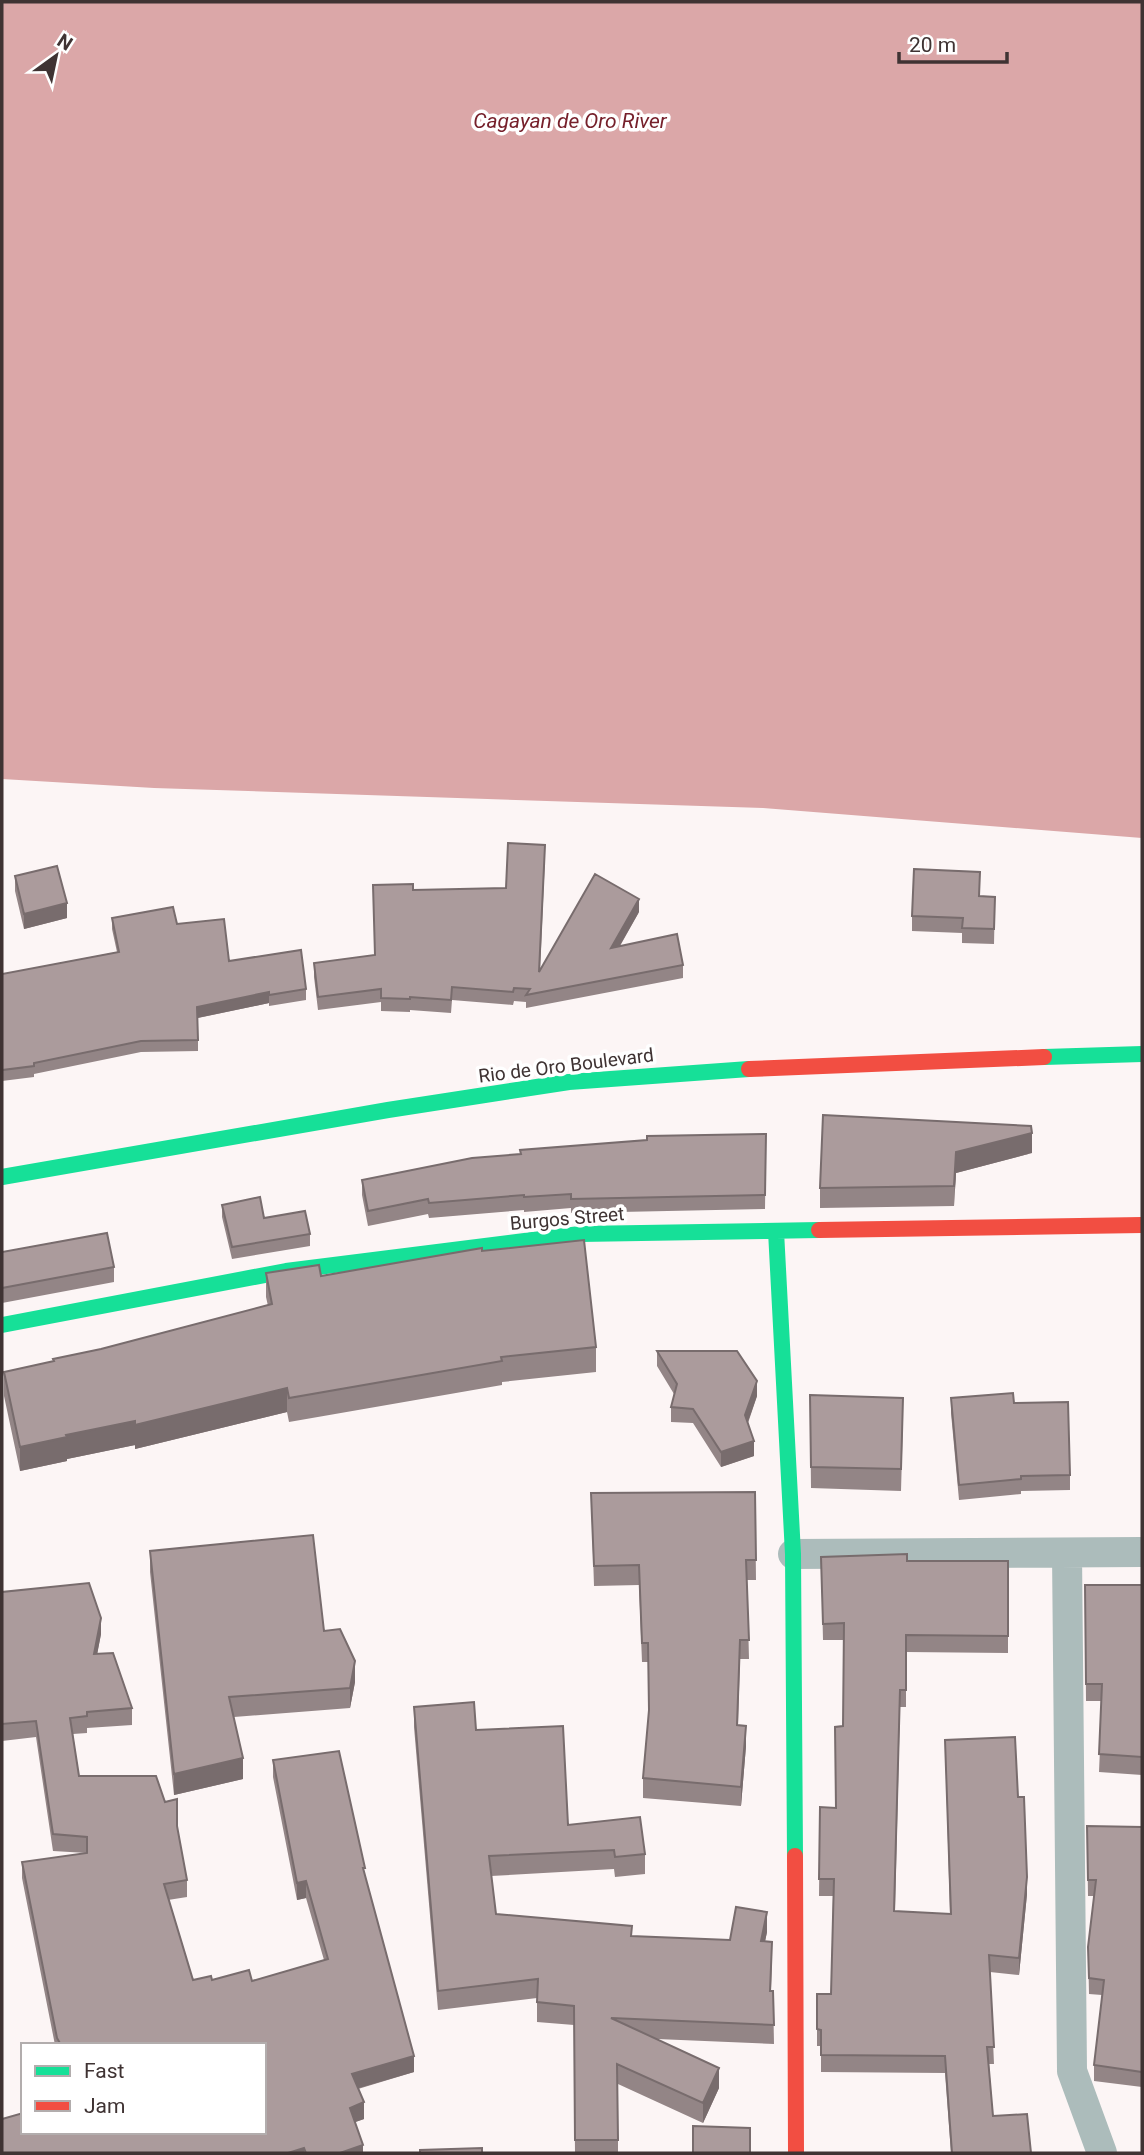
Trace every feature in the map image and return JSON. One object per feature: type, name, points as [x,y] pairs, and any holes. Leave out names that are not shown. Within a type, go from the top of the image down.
[{"type":"street","name":"Rio de Oro Boulevard","points":[[2,1178],[388,1110],[569,1082],[791,1066],[1142,1054]]},
{"type":"street","name":"Burgos Street","points":[[2,1325],[286,1271],[580,1234],[1142,1225]]},
{"type":"street","points":[[776,1231],[793,1554],[796,2153]]},
{"type":"street","points":[[793,1554],[1142,1552]]},
{"type":"street","points":[[1067,1553],[1072,2071],[1102,2153]]},
{"type":"water","name":"Cagayan de Oro River","points":[[2,2],[1142,2],[1142,838],[763,808],[154,788],[2,779]]},
{"type":"building","points":[[508,843],[545,845],[539,972],[595,874],[639,899],[611,948],[677,934],[683,965],[526,995],[530,989],[514,988],[513,992],[452,987],[451,1000],[381,998],[381,989],[318,997],[314,963],[375,955],[373,885],[413,884],[413,890],[506,888]]},
{"type":"building","points":[[57,866],[67,903],[24,914],[15,876]]},
{"type":"building","points":[[914,869],[980,872],[979,896],[995,897],[994,929],[962,928],[963,918],[912,916]]},
{"type":"building","points":[[173,907],[177,924],[224,919],[229,961],[301,950],[306,989],[269,995],[269,992],[197,1007],[198,1040],[141,1041],[34,1063],[34,1066],[2,1070],[2,974],[119,952],[112,918]]},
{"type":"building","points":[[823,1115],[1031,1126],[1032,1133],[956,1152],[954,1186],[820,1188]]},
{"type":"building","points":[[766,1134],[765,1195],[571,1199],[571,1194],[524,1195],[429,1203],[428,1199],[368,1211],[362,1180],[472,1158],[521,1154],[520,1150],[647,1140],[647,1136]]},
{"type":"building","points":[[260,1197],[264,1218],[305,1211],[310,1234],[232,1247],[222,1205]]},
{"type":"building","points":[[107,1233],[114,1267],[2,1288],[2,1252]]},
{"type":"building","points":[[584,1240],[596,1347],[501,1357],[502,1361],[289,1398],[287,1388],[135,1425],[135,1421],[20,1447],[4,1372],[272,1304],[266,1273],[319,1265],[321,1276],[482,1248],[482,1251]]},
{"type":"building","points":[[657,1351],[737,1351],[757,1381],[745,1415],[754,1441],[721,1452],[693,1409],[671,1407],[677,1384]]},
{"type":"building","points":[[1013,1393],[1014,1403],[1068,1402],[1070,1475],[1021,1476],[1021,1479],[959,1485],[951,1398]]},
{"type":"building","points":[[810,1395],[903,1398],[901,1469],[811,1467]]},
{"type":"building","points":[[755,1492],[756,1560],[746,1560],[749,1640],[740,1640],[737,1725],[746,1726],[741,1787],[643,1778],[649,1710],[648,1643],[642,1643],[639,1565],[594,1566],[591,1493]]},
{"type":"building","points":[[313,1535],[324,1631],[340,1629],[355,1661],[350,1688],[229,1697],[243,1758],[174,1774],[150,1551]]},
{"type":"building","points":[[907,1554],[907,1561],[1008,1561],[1008,1636],[906,1635],[906,1690],[900,1690],[894,1911],[951,1914],[945,1740],[1015,1737],[1018,1797],[1024,1797],[1027,1877],[1019,1958],[989,1955],[994,2047],[987,2047],[993,2116],[1027,2114],[1031,2153],[952,2153],[945,2056],[821,2055],[821,2030],[817,2029],[817,1994],[831,1994],[834,1879],[819,1879],[820,1807],[836,1808],[835,1727],[843,1726],[844,1623],[823,1624],[821,1557]]},
{"type":"building","points":[[89,1583],[101,1618],[94,1654],[113,1653],[132,1708],[87,1712],[87,1716],[70,1718],[79,1776],[156,1776],[165,1802],[177,1799],[177,1826],[187,1880],[164,1884],[193,1980],[211,1976],[212,1980],[249,1970],[252,1981],[328,1959],[306,1881],[297,1883],[273,1760],[339,1751],[363,1868],[414,2056],[352,2074],[364,2102],[350,2108],[363,2145],[340,2153],[306,2153],[304,2148],[288,2153],[2,2153],[2,2119],[21,2114],[21,2134],[266,2134],[266,2043],[60,2043],[22,1862],[87,1853],[87,1837],[53,1834],[36,1721],[2,1724],[2,1592]]},
{"type":"building","points":[[1085,1585],[1142,1585],[1142,1757],[1099,1754],[1102,1684],[1086,1684]]},
{"type":"building","points":[[474,1702],[476,1730],[563,1726],[568,1825],[640,1817],[645,1854],[615,1857],[614,1850],[489,1856],[496,1914],[632,1926],[631,1936],[730,1940],[736,1907],[767,1912],[761,1941],[772,1942],[770,1991],[773,1991],[774,2025],[611,2018],[719,2068],[703,2103],[617,2064],[618,2140],[575,2140],[574,2006],[537,2002],[538,1979],[438,1991],[414,1707]]},
{"type":"building","points":[[1087,1826],[1142,1827],[1142,2072],[1094,2065],[1104,1980],[1089,1978],[1088,1947],[1096,1880],[1088,1880]]},
{"type":"building","points":[[693,2126],[750,2128],[750,2153],[693,2153]]},
{"type":"building","points":[[482,2148],[482,2153],[420,2153],[420,2150]]},
{"type":"traffic: fast","points":[[1044,1057],[1142,1054]]},
{"type":"traffic: fast","points":[[2,1177],[388,1110],[569,1082],[749,1069]]},
{"type":"traffic: fast","points":[[2,1325],[286,1271],[580,1234],[819,1230]]},
{"type":"traffic: fast","points":[[776,1231],[793,1554],[795,1856]]},
{"type":"traffic: jam","points":[[749,1069],[1044,1057]]},
{"type":"traffic: jam","points":[[819,1230],[1142,1225]]},
{"type":"traffic: jam","points":[[795,1856],[796,2153]]}]
